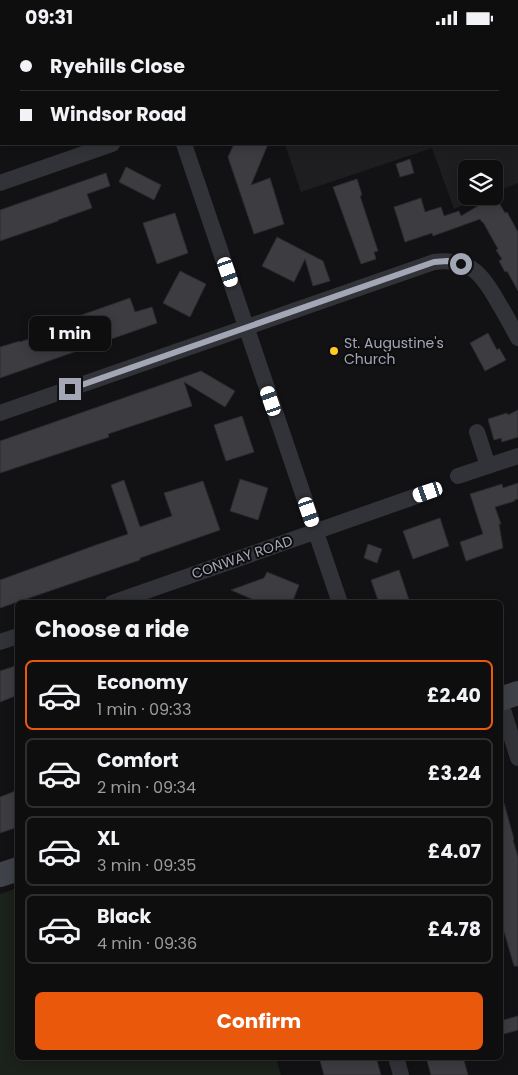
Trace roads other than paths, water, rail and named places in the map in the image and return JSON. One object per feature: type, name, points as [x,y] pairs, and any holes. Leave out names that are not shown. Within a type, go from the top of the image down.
[{"type":"main road","points":[[503,699],[518,693]]},
{"type":"main road","points":[[0,875],[15,870]]},
{"type":"street","points":[[0,183],[109,145]]},
{"type":"street","points":[[184,145],[339,600]]},
{"type":"street","points":[[0,413],[434,262],[447,261],[461,264],[472,269],[482,277],[518,338]]},
{"type":"street","points":[[477,432],[488,466]]},
{"type":"street","points":[[458,476],[518,456]]},
{"type":"street","name":"CONWAY ROAD","points":[[120,600],[428,492]]},
{"type":"street","points":[[0,642],[15,637]]},
{"type":"street","points":[[503,710],[518,758]]},
{"type":"street","points":[[397,1060],[401,1075]]},
{"type":"place","name":"St. Augustine's Church","points":[[334,351]]}]
